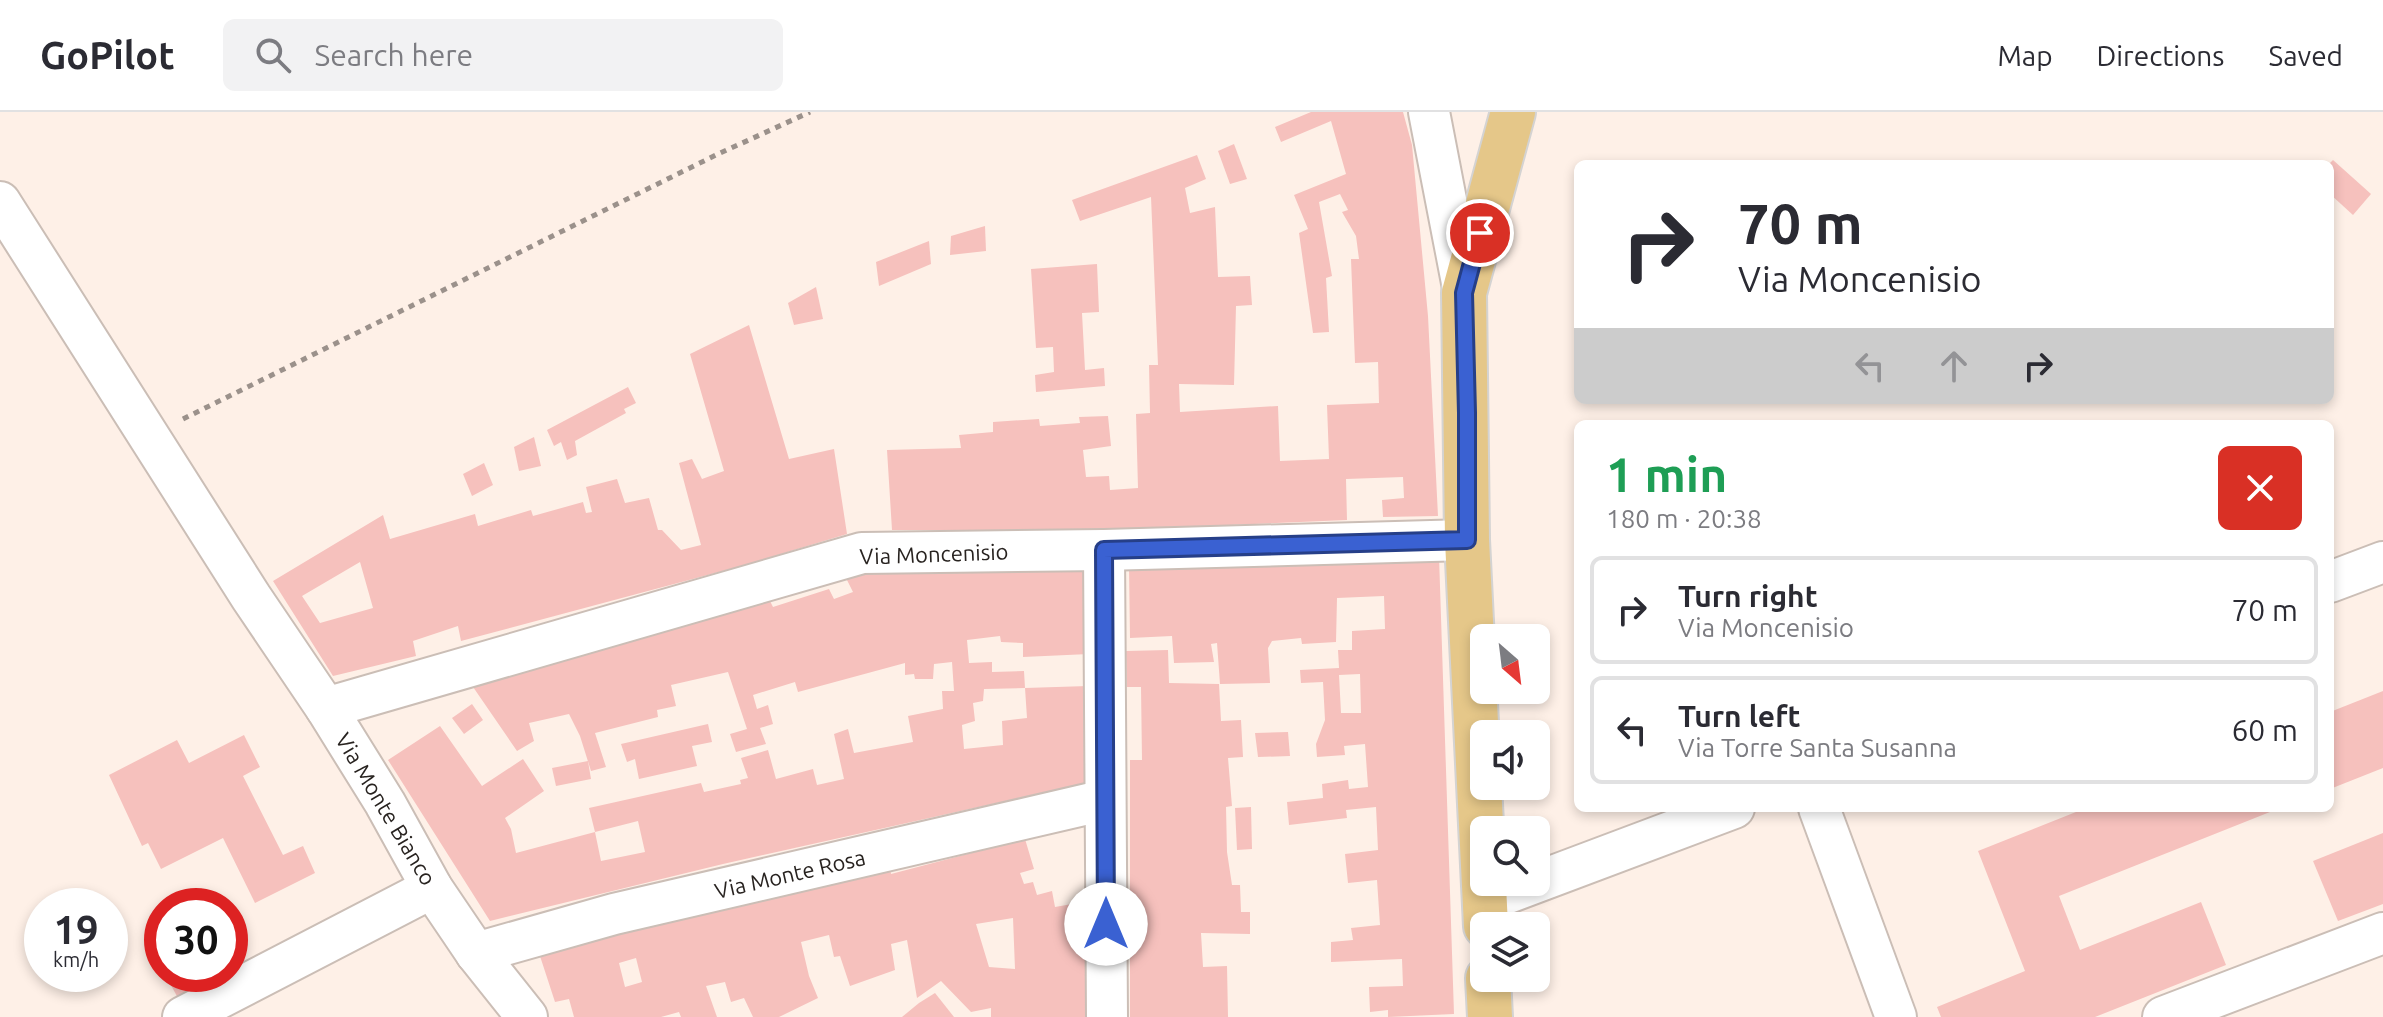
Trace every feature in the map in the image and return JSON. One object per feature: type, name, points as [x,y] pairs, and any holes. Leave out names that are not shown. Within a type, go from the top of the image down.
[{"type":"main road","points":[[1485,912],[1467,540],[1464,293],[1513,112]]},
{"type":"main road","points":[[1489,992],[1490,1017]]},
{"type":"street","points":[[1429,112],[1464,293]]},
{"type":"street","name":"Via Monte Bianco","points":[[0,202],[251,597],[326,708],[385,803],[432,888],[476,953],[527,1017]]},
{"type":"street","name":"Via Moncenisio","points":[[326,708],[862,553],[1467,540]]},
{"type":"street","points":[[1104,550],[1107,1017]]},
{"type":"street","points":[[2334,580],[2383,562]]},
{"type":"street","name":"Via Monte Rosa","points":[[476,953],[614,914],[1105,800]]},
{"type":"street","points":[[1490,912],[1725,812]]},
{"type":"street","points":[[1820,812],[1896,1017]]},
{"type":"street","points":[[183,1017],[432,888]]},
{"type":"street","points":[[2163,1017],[2383,933]]},
{"type":"path","points":[[151,438],[219,400],[716,155],[810,112]]},
{"type":"building","points":[[1311,112],[1403,112],[1412,145],[1428,316],[1438,516],[1383,517],[1382,500],[1404,498],[1403,477],[1346,479],[1347,520],[1110,530],[892,530],[887,450],[961,448],[959,435],[993,432],[993,422],[1039,419],[1040,426],[1080,423],[1079,417],[1108,416],[1111,446],[1083,450],[1086,477],[1109,476],[1110,490],[1138,488],[1136,414],[1150,413],[1149,365],[1158,365],[1151,197],[1080,221],[1072,200],[1197,155],[1206,179],[1185,188],[1190,213],[1215,207],[1218,277],[1250,276],[1252,305],[1236,306],[1234,385],[1179,384],[1180,412],[1278,406],[1280,461],[1329,459],[1327,405],[1379,403],[1378,362],[1355,363],[1351,259],[1359,259],[1356,236],[1342,212],[1348,210],[1340,194],[1319,202],[1332,276],[1326,278],[1329,332],[1313,333],[1299,233],[1308,229],[1294,195],[1346,174],[1331,121],[1281,142],[1275,127]]},
{"type":"building","points":[[1234,144],[1247,179],[1230,184],[1218,151]]},
{"type":"building","points":[[2334,161],[2371,194],[2353,215],[2334,198]]},
{"type":"building","points":[[985,226],[986,251],[950,255],[951,236]]},
{"type":"building","points":[[929,241],[931,264],[879,286],[876,262]]},
{"type":"building","points":[[1097,264],[1099,312],[1082,313],[1085,370],[1104,368],[1105,386],[1036,392],[1035,375],[1054,372],[1053,347],[1036,348],[1031,269]]},
{"type":"building","points":[[816,287],[823,319],[794,325],[788,303]]},
{"type":"building","points":[[749,325],[789,459],[834,449],[847,534],[745,565],[461,641],[458,626],[413,641],[416,656],[333,676],[273,581],[383,515],[390,539],[475,514],[478,526],[531,510],[533,516],[583,502],[586,513],[592,512],[586,487],[617,479],[625,503],[649,498],[658,530],[662,530],[681,550],[701,545],[679,463],[692,459],[702,479],[724,471],[690,354]],"holes":[[[360,562],[373,608],[320,623],[302,596]]]},
{"type":"building","points":[[628,387],[636,403],[624,409],[626,413],[575,441],[577,455],[567,460],[561,442],[554,446],[547,430]]},
{"type":"building","points":[[534,437],[541,466],[519,471],[514,447]]},
{"type":"building","points":[[484,463],[493,485],[472,496],[463,474]]},
{"type":"building","points":[[1439,556],[1454,1014],[1388,1017],[1388,1010],[1370,1012],[1369,987],[1403,986],[1402,959],[1331,962],[1331,942],[1353,940],[1351,928],[1380,925],[1377,880],[1348,883],[1345,854],[1378,850],[1376,807],[1346,810],[1347,818],[1289,825],[1287,802],[1323,798],[1322,784],[1348,780],[1349,789],[1368,787],[1365,744],[1344,746],[1345,755],[1317,757],[1316,744],[1325,720],[1323,682],[1301,683],[1300,670],[1339,668],[1338,650],[1352,650],[1352,631],[1385,629],[1384,596],[1337,598],[1336,642],[1302,644],[1301,638],[1272,641],[1268,648],[1270,683],[1220,684],[1217,643],[1211,644],[1214,662],[1174,663],[1172,636],[1130,638],[1129,566]],"holes":[[[1360,674],[1361,713],[1341,713],[1339,675]]]},
{"type":"building","points":[[1084,568],[1089,654],[1023,657],[1023,643],[1001,642],[1000,636],[967,640],[969,663],[992,662],[992,672],[1024,671],[1025,688],[1088,686],[1092,786],[1050,791],[723,864],[490,921],[388,760],[440,726],[482,786],[523,759],[544,791],[505,818],[511,829],[516,853],[595,832],[589,808],[701,783],[704,792],[741,784],[740,780],[748,778],[741,758],[768,750],[776,779],[813,769],[817,785],[844,779],[834,734],[848,729],[854,753],[913,742],[908,716],[943,709],[942,691],[954,691],[952,662],[934,664],[933,679],[915,679],[914,674],[905,675],[905,663],[798,692],[795,682],[753,695],[757,709],[768,705],[773,724],[760,728],[766,744],[736,752],[730,734],[747,729],[728,672],[671,685],[676,706],[657,710],[658,717],[595,733],[606,767],[591,771],[569,714],[529,723],[534,741],[517,751],[471,684],[769,599],[773,607],[829,589],[834,599],[853,592],[846,578],[866,571]],"holes":[[[1025,688],[1027,718],[1002,721],[1003,745],[964,749],[962,725],[975,721],[973,703],[983,701],[984,689]],[[638,821],[645,852],[601,861],[595,832]]]},
{"type":"building","points":[[1168,650],[1169,683],[1219,684],[1221,721],[1241,720],[1243,757],[1228,758],[1232,806],[1226,807],[1227,852],[1232,885],[1240,885],[1241,912],[1250,912],[1250,934],[1201,933],[1203,967],[1227,966],[1228,1017],[1130,1017],[1130,760],[1142,760],[1141,687],[1127,687],[1126,651]]},
{"type":"building","points":[[2383,691],[2383,768],[2334,787],[2334,710]]},
{"type":"building","points":[[472,704],[483,720],[464,734],[452,718]]},
{"type":"building","points":[[708,724],[712,742],[692,746],[697,766],[639,779],[635,759],[627,762],[621,744]]},
{"type":"building","points":[[1288,732],[1290,756],[1258,757],[1255,733]]},
{"type":"building","points":[[244,735],[260,767],[243,776],[283,855],[303,846],[315,873],[255,903],[223,838],[161,869],[148,843],[142,846],[109,775],[177,740],[189,763]]},
{"type":"building","points":[[588,761],[591,779],[556,786],[552,768]]},
{"type":"building","points":[[1251,807],[1252,849],[1237,850],[1235,808]]},
{"type":"building","points":[[2076,812],[2270,812],[2059,896],[2080,950],[2201,902],[2226,965],[2095,1017],[1941,1017],[1937,1007],[2025,971],[1978,851]]},
{"type":"building","points":[[2383,833],[2383,904],[2338,921],[2313,861]]},
{"type":"building","points":[[1025,839],[1034,869],[1020,873],[1024,884],[1033,882],[1037,895],[1052,891],[1055,907],[1089,901],[1088,1017],[991,1017],[991,1008],[971,1012],[941,981],[917,998],[907,940],[891,944],[895,970],[850,986],[840,956],[834,957],[829,935],[801,942],[818,998],[779,1017],[753,1017],[744,998],[731,1002],[725,982],[706,986],[717,1017],[681,1017],[679,1012],[661,1017],[574,1017],[569,999],[555,1002],[539,953],[890,867],[891,874]],"holes":[[[1013,918],[1015,969],[989,967],[976,924]],[[636,958],[642,982],[625,987],[619,963]]]},
{"type":"building","points":[[175,992],[193,992],[179,1000]]},
{"type":"building","points":[[935,993],[954,1017],[902,1017],[919,1003]]},
{"type":"route","points":[[1106,924],[1104,550],[1467,540],[1464,293],[1480,233]]}]
